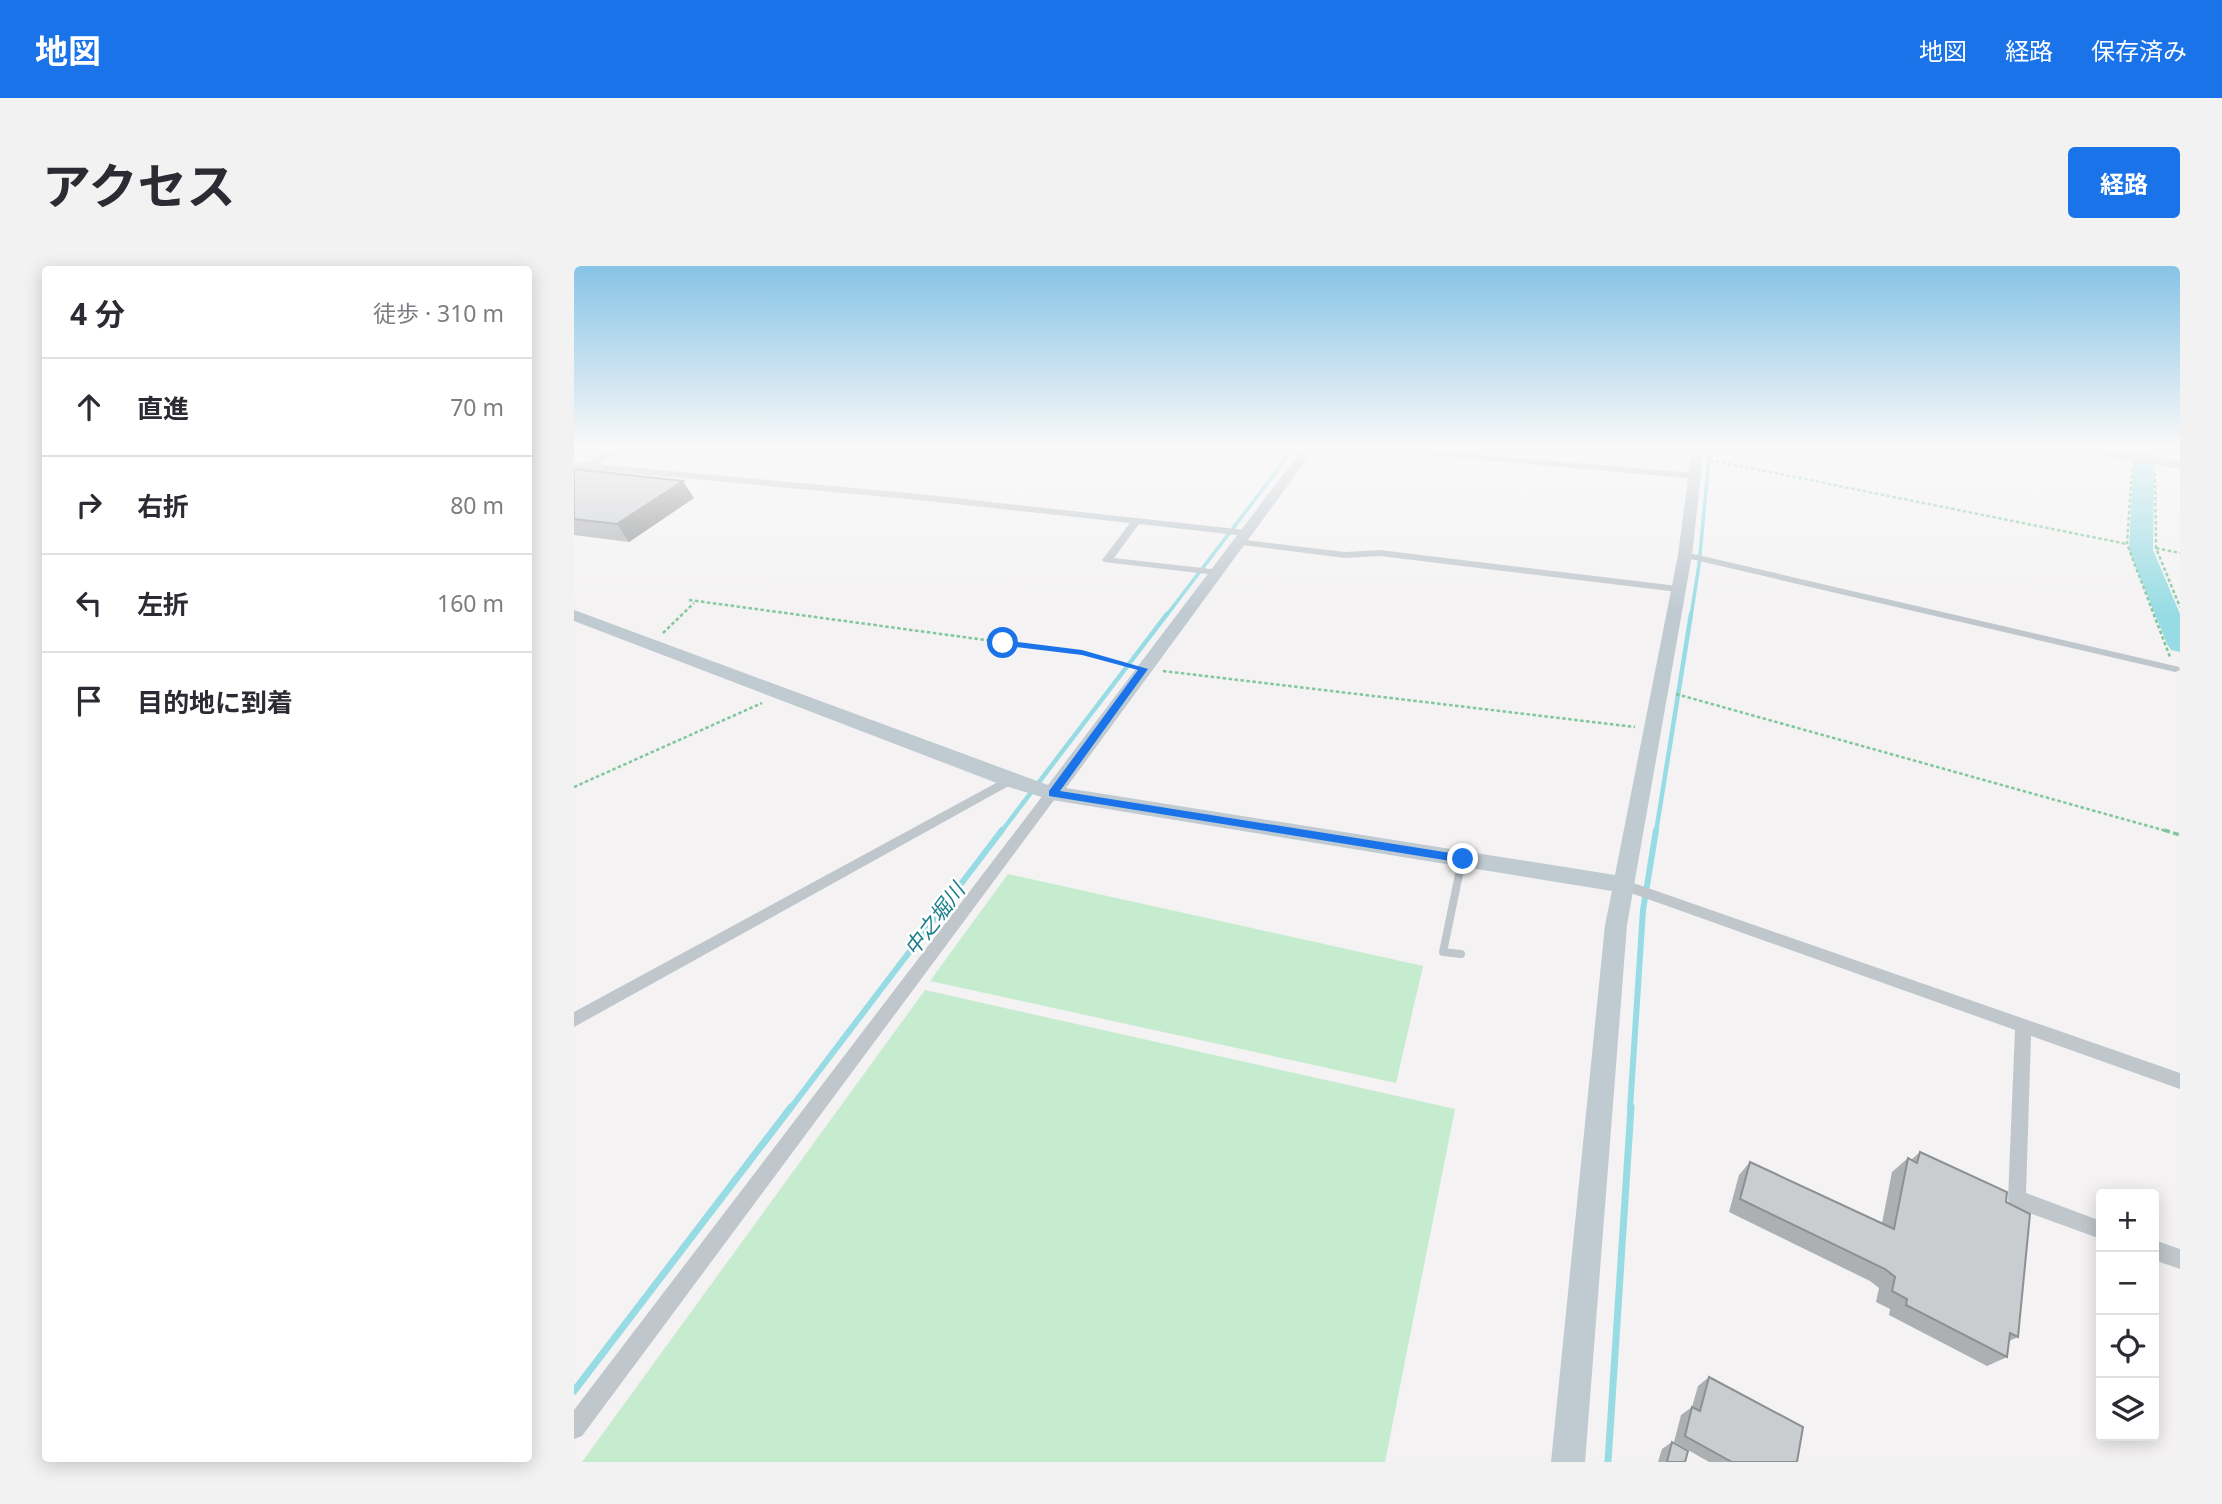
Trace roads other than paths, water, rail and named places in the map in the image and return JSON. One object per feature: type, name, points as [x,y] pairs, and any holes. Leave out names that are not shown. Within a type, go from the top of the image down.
[{"type":"street","points":[[969,503],[1136,522],[1345,555],[1380,553],[1678,589]]},
{"type":"street","points":[[574,1428],[1033,787],[1143,669],[1268,503]]},
{"type":"street","points":[[1568,1462],[1616,925],[1628,886],[1651,729],[1678,589],[1688,556],[1693,503]]},
{"type":"street","points":[[1136,522],[1107,560],[1216,572]]},
{"type":"street","points":[[1688,556],[2175,669]]},
{"type":"street","points":[[574,615],[1033,787],[1628,886],[2180,1081]]},
{"type":"street","points":[[574,1020],[1033,787]]},
{"type":"street","points":[[2022,1027],[2017,1199],[2096,1228]]},
{"type":"street","points":[[2159,1252],[2180,1259]]},
{"type":"lane","points":[[1461,954],[1443,953],[1463,859]]},
{"type":"waterway","name":"中之堀川","points":[[1166,616],[1252,503]]},
{"type":"waterway","points":[[1691,616],[1705,503]]},
{"type":"waterway","points":[[2142,503],[2141,550],[2180,644]]},
{"type":"waterway","name":"中之堀川","points":[[1001,832],[1167,614]]},
{"type":"waterway","points":[[1656,832],[1691,614]]},
{"type":"waterway","name":"中之堀川","points":[[790,1109],[1002,830]]},
{"type":"waterway","points":[[1630,1109],[1643,910],[1656,830]]},
{"type":"waterway","name":"中之堀川","points":[[574,1391],[791,1107]]},
{"type":"waterway","points":[[1608,1462],[1631,1107]]}]
